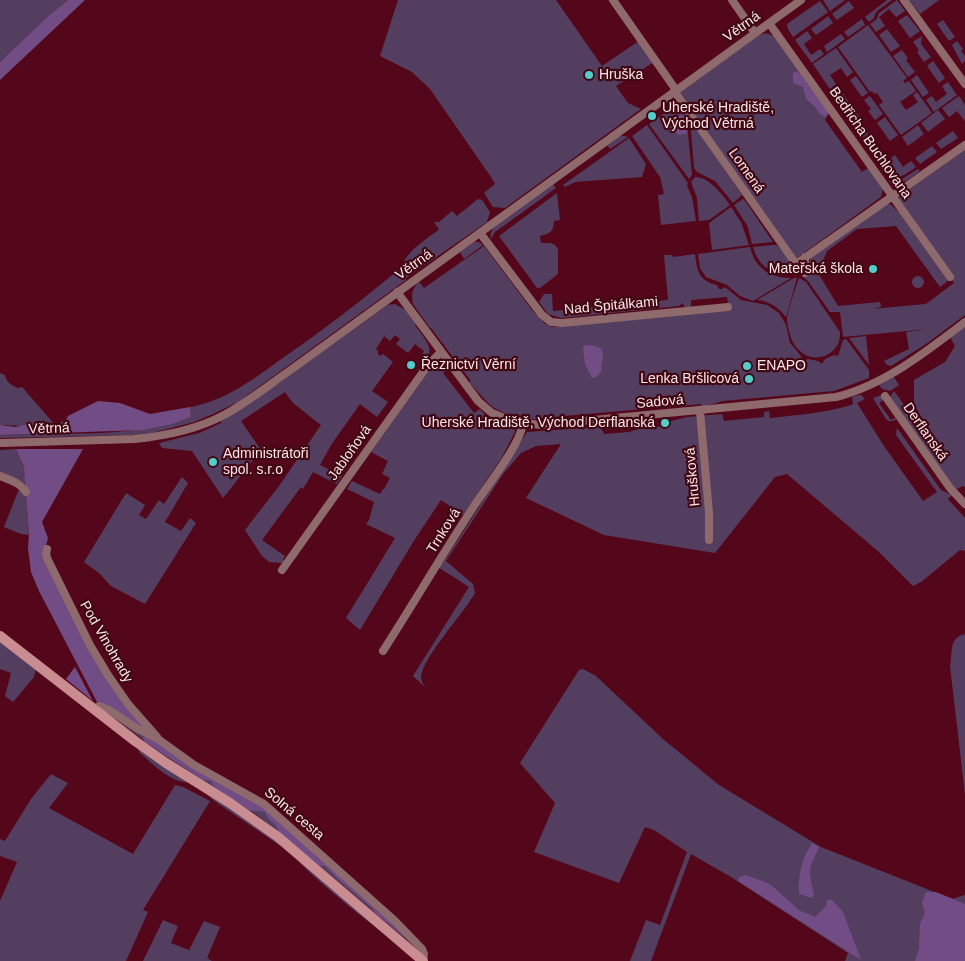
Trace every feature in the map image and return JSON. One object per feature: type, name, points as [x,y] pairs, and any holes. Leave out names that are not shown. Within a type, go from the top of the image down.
[{"type":"street","name":"Lomená","points":[[613,0],[780,242],[796,264],[798,263]]},
{"type":"street","points":[[732,0],[755,33]]},
{"type":"street","name":"Větrná","points":[[0,443],[134,439],[176,433],[204,423],[236,408],[802,0]]},
{"type":"street","points":[[904,0],[965,84]]},
{"type":"street","name":"Bedřicha Buchlovana","points":[[769,23],[950,277]]},
{"type":"street","points":[[805,257],[805,273],[798,263],[805,257],[965,145]]},
{"type":"street","name":"Nad Špitálkami","points":[[480,233],[542,315],[551,322],[562,323],[728,308]]},
{"type":"street","name":"Sadová","points":[[397,292],[467,388],[482,405],[497,415],[523,424],[541,425],[831,398],[849,394],[875,383],[893,372],[929,349],[965,322]]},
{"type":"street","name":"Jabloňová","points":[[282,570],[428,365],[441,352]]},
{"type":"street","name":"Derflanská","points":[[885,396],[950,488],[965,504]]},
{"type":"street","name":"Hrušková","points":[[700,411],[709,513],[709,540]]},
{"type":"street","name":"Trnková","points":[[383,651],[471,510],[510,452],[521,434],[523,424]]},
{"type":"street","points":[[0,476],[20,485],[26,492]]},
{"type":"street","name":"Pod Vinohrady","points":[[47,550],[48,560],[90,645],[128,704],[158,739]]},
{"type":"street","name":"Solná cesta","points":[[0,636],[166,763],[230,803],[278,837],[423,961]]},
{"type":"street","name":"Solná cesta","points":[[94,709],[99,706],[103,707],[158,739],[194,765],[264,804],[395,920],[422,949],[424,954],[423,961]]},
{"type":"shaded area","points":[[0,0],[68,0],[46,18],[0,62]]},
{"type":"shaded area","points":[[68,0],[85,0],[0,80],[0,62],[46,18]]},
{"type":"shaded area","points":[[398,0],[556,0],[602,66],[639,41],[654,62],[616,86],[628,103],[641,109],[505,208],[493,207],[484,193],[495,184],[430,89],[412,72],[380,56]]},
{"type":"shaded area","points":[[823,0],[845,0],[830,11]]},
{"type":"shaded area","points":[[887,0],[892,0],[876,12],[874,18],[869,22],[865,17]]},
{"type":"shaded area","points":[[897,0],[905,11],[896,17],[889,9],[879,17],[885,26],[876,32],[870,24],[877,19],[878,14]]},
{"type":"shaded area","points":[[909,0],[939,0],[920,14]]},
{"type":"shaded area","points":[[820,1],[828,12],[793,37],[787,24]]},
{"type":"shaded area","points":[[849,1],[854,8],[837,20],[832,14]]},
{"type":"shaded area","points":[[907,15],[920,31],[910,38],[898,21]]},
{"type":"shaded area","points":[[828,16],[833,23],[816,35],[811,29]]},
{"type":"shaded area","points":[[862,19],[865,25],[848,37],[844,32]]},
{"type":"shaded area","points":[[943,20],[955,37],[949,41],[937,24]]},
{"type":"shaded area","points":[[868,25],[907,78],[903,81],[905,83],[909,81],[916,91],[900,102],[906,110],[918,102],[913,95],[917,92],[932,113],[901,135],[879,105],[883,102],[877,93],[870,92],[838,47]]},
{"type":"shaded area","points":[[887,29],[900,46],[891,52],[879,35]]},
{"type":"shaded area","points":[[807,31],[812,38],[804,44],[811,55],[820,49],[824,54],[812,63],[795,40]]},
{"type":"shaded area","points":[[766,33],[774,36],[829,113],[825,120],[862,172],[868,168],[883,189],[881,197],[797,258],[792,259],[679,93],[759,35]]},
{"type":"shaded area","points":[[841,34],[845,39],[827,52],[824,46]]},
{"type":"shaded area","points":[[922,36],[921,44],[931,57],[924,62],[913,42]]},
{"type":"shaded area","points":[[957,41],[963,49],[961,51],[965,56],[965,61],[962,64],[952,45]]},
{"type":"shaded area","points":[[836,48],[853,72],[847,77],[841,68],[830,75],[836,84],[830,89],[813,64]]},
{"type":"shaded area","points":[[902,50],[908,58],[906,60],[915,72],[908,77],[893,56]]},
{"type":"shaded area","points":[[933,61],[945,78],[939,83],[927,66]]},
{"type":"shaded area","points":[[796,71],[829,113],[825,117],[806,99],[803,87],[793,83],[793,73]]},
{"type":"shaded area","points":[[917,75],[929,93],[923,97],[911,80]]},
{"type":"shaded area","points":[[856,76],[868,93],[862,97],[850,80]]},
{"type":"shaded area","points":[[948,82],[957,95],[934,112],[926,100],[932,96],[936,102],[947,94],[942,86]]},
{"type":"shaded area","points":[[839,88],[851,105],[845,109],[833,92]]},
{"type":"shaded area","points":[[870,96],[883,114],[875,120],[868,111],[871,109],[864,100]]},
{"type":"shaded area","points":[[959,96],[965,105],[965,121],[957,111],[949,117],[942,108]]},
{"type":"shaded area","points":[[679,103],[686,113],[692,175],[689,179],[649,124]]},
{"type":"shaded area","points":[[854,109],[860,117],[858,119],[864,128],[858,132],[851,123],[852,120],[847,113]]},
{"type":"shaded area","points":[[938,110],[945,119],[928,132],[921,123]]},
{"type":"shaded area","points":[[678,115],[687,117],[687,133],[679,135],[671,129],[671,118]]},
{"type":"shaded area","points":[[885,117],[898,135],[890,141],[877,123]]},
{"type":"shaded area","points":[[690,119],[742,195],[733,203],[715,181],[697,172],[694,168]]},
{"type":"shaded area","points":[[647,125],[688,183],[687,186],[692,197],[696,221],[661,225],[658,195],[664,194],[660,177],[632,136]]},
{"type":"shaded area","points":[[918,125],[924,134],[908,146],[902,137]]},
{"type":"shaded area","points":[[866,131],[878,149],[872,153],[860,136]]},
{"type":"shaded area","points":[[953,131],[958,138],[941,149],[936,143]]},
{"type":"shaded area","points":[[620,135],[628,137],[610,149],[607,145]]},
{"type":"shaded area","points":[[629,138],[646,164],[642,177],[575,182],[565,187],[563,185]]},
{"type":"shaded area","points":[[932,146],[937,152],[920,164],[915,158]]},
{"type":"shaded area","points":[[965,150],[965,315],[926,344],[891,366],[887,365],[884,361],[909,349],[906,332],[929,329],[843,337],[840,312],[830,312],[808,281],[802,276],[808,271],[809,262],[812,257],[884,204],[890,204],[900,213],[948,281],[940,287],[896,226],[857,229],[827,251],[818,273],[838,306],[880,302],[881,307],[872,309],[926,304],[954,283],[896,201],[901,195]]},
{"type":"shaded area","points":[[881,152],[887,161],[895,155],[903,167],[911,161],[916,167],[901,176],[892,177],[875,156]]},
{"type":"shaded area","points":[[918,169],[920,171],[901,183],[889,182],[902,179]]},
{"type":"shaded area","points":[[695,177],[710,183],[730,205],[709,220],[699,221],[697,198],[691,182]]},
{"type":"shaded area","points":[[553,184],[556,188],[495,232],[490,240],[493,228]]},
{"type":"shaded area","points":[[557,193],[560,220],[554,221],[550,232],[540,236],[541,243],[551,243],[558,249],[558,274],[540,288],[537,288],[499,236]]},
{"type":"shaded area","points":[[478,199],[482,200],[490,212],[487,222],[406,278],[406,280],[238,402],[194,422],[152,433],[0,438],[0,435],[121,432],[168,424],[191,417],[190,407],[216,400],[240,388],[344,314],[401,268],[413,250],[439,229],[434,222],[439,222],[452,211],[457,216]]},
{"type":"shaded area","points":[[743,199],[773,242],[752,244],[748,227],[734,205]]},
{"type":"shaded area","points":[[731,207],[741,222],[749,245],[712,250],[709,223]]},
{"type":"shaded area","points":[[474,242],[479,242],[483,245],[464,259],[460,252]]},
{"type":"shaded area","points":[[777,245],[799,270],[798,275],[783,274],[764,266],[753,247]]},
{"type":"shaded area","points":[[484,246],[532,310],[544,323],[551,327],[729,310],[727,297],[691,300],[691,308],[685,308],[683,303],[679,306],[561,318],[548,314],[539,302],[544,294],[552,294],[553,311],[668,300],[664,255],[672,255],[673,257],[695,254],[698,270],[706,281],[717,285],[719,289],[725,287],[741,300],[767,305],[779,313],[786,325],[790,343],[803,361],[808,359],[822,364],[825,359],[834,355],[838,356],[843,340],[846,339],[869,370],[869,378],[834,391],[723,401],[702,407],[701,404],[541,418],[541,420],[513,417],[494,408],[469,382],[471,381],[430,328],[412,301],[413,289],[419,282],[424,288]]},
{"type":"shaded area","points":[[750,247],[756,261],[764,270],[776,276],[791,278],[753,301],[740,296],[727,285],[706,277],[700,268],[698,254]]},
{"type":"shaded area","points":[[916,276],[920,276],[924,282],[920,288],[916,288],[912,284],[912,280]]},
{"type":"shaded area","points":[[797,278],[786,317],[773,305],[757,300]]},
{"type":"shaded area","points":[[799,278],[806,282],[840,332],[837,346],[827,355],[813,357],[806,355],[792,341],[787,316]]},
{"type":"shaded area","points":[[395,304],[406,310],[416,324],[429,346],[429,355],[427,359],[421,356],[424,351],[415,344],[408,353],[396,344],[400,339],[395,335],[390,341],[385,335],[376,349],[380,356],[383,354],[393,362],[372,391],[388,402],[377,417],[360,404],[331,445],[320,465],[342,476],[337,484],[313,472],[303,489],[301,487],[262,540],[285,556],[283,559],[285,561],[282,563],[269,562],[262,556],[245,530],[279,486],[321,425],[293,403],[285,392],[241,421],[261,450],[223,498],[192,451],[162,448],[159,443],[199,433],[221,423],[221,421],[279,383],[387,305]]},
{"type":"shaded area","points":[[965,321],[965,487],[962,486],[958,489],[953,487],[890,397],[894,391],[941,456],[914,403],[914,380],[945,362],[955,346],[950,337]]},
{"type":"shaded area","points":[[866,336],[869,365],[849,338]]},
{"type":"shaded area","points":[[585,345],[596,346],[602,349],[601,372],[596,377],[592,378],[585,364],[583,347]]},
{"type":"shaded area","points":[[436,364],[447,370],[443,373],[474,413],[480,409],[485,415],[514,428],[515,432],[501,459],[463,515],[441,500],[360,630],[346,618],[395,538],[366,524],[374,502],[347,489],[352,481],[380,494],[384,489],[390,478],[382,474],[388,461],[371,452],[432,365]]},
{"type":"shaded area","points":[[0,373],[5,375],[12,385],[18,388],[22,387],[55,425],[52,427],[0,425]]},
{"type":"shaded area","points":[[894,377],[899,385],[890,391],[882,389],[879,385]]},
{"type":"shaded area","points":[[858,395],[865,399],[857,403],[884,446],[923,501],[937,492],[896,435],[897,428],[941,490],[952,495],[948,499],[965,518],[965,551],[960,550],[921,582],[913,586],[879,552],[787,474],[775,477],[715,553],[604,535],[526,498],[561,444],[536,446],[521,453],[503,474],[446,561],[473,584],[475,593],[428,659],[421,677],[426,688],[413,676],[469,587],[438,567],[445,560],[527,432],[597,427],[601,428],[604,434],[666,426],[671,421],[687,417],[722,414],[724,421],[764,417],[764,412],[769,411],[770,418],[790,416],[821,412],[851,405],[853,404],[852,397]]},
{"type":"shaded area","points":[[882,395],[885,399],[879,403],[891,420],[898,418],[895,420],[890,421],[886,419],[873,398]]},
{"type":"shaded area","points":[[98,401],[120,403],[150,414],[190,407],[191,417],[172,424],[143,430],[0,435],[0,425],[15,427],[31,423],[41,427],[52,427],[66,420],[68,416]]},
{"type":"shaded area","points":[[16,449],[24,467],[26,484],[0,473],[0,450]]},
{"type":"shaded area","points":[[16,449],[83,449],[42,522],[48,538],[44,553],[89,641],[150,733],[97,702],[39,591],[31,572],[28,548],[29,535],[24,467]]},
{"type":"shaded area","points":[[182,477],[188,483],[165,522],[181,531],[190,518],[196,523],[145,604],[111,586],[99,573],[84,562],[126,493],[145,505],[139,515],[146,519],[159,500],[164,504]]},
{"type":"shaded area","points":[[19,489],[26,493],[29,535],[4,527]]},
{"type":"shaded area","points":[[965,634],[965,795],[950,666],[954,642]]},
{"type":"shaded area","points":[[0,640],[36,669],[34,677],[13,702],[5,696],[11,673],[0,669]]},
{"type":"shaded area","points":[[75,667],[93,701],[66,679]]},
{"type":"shaded area","points":[[583,669],[596,676],[663,739],[719,785],[821,847],[952,899],[965,895],[965,961],[845,961],[848,953],[731,877],[691,854],[651,961],[630,961],[646,920],[660,925],[687,852],[654,830],[645,827],[619,883],[534,852],[555,803],[520,763],[579,670]]},
{"type":"shaded area","points":[[106,712],[258,802],[396,923],[421,952],[258,816],[162,754]]},
{"type":"shaded area","points":[[146,736],[257,801],[396,923],[410,941],[375,913],[372,908],[325,866],[320,866],[279,833],[265,812],[249,810],[213,786],[211,781],[203,780],[144,741],[143,737]]},
{"type":"shaded area","points":[[139,749],[189,782],[176,780],[162,772],[139,752]]},
{"type":"shaded area","points":[[51,774],[68,783],[49,808],[133,854],[175,785],[183,787],[210,801],[143,910],[148,912],[126,961],[0,961],[0,901],[17,862],[0,856],[0,839],[5,841],[31,799]]},
{"type":"shaded area","points":[[203,790],[259,827],[282,847],[213,800]]},
{"type":"shaded area","points":[[812,843],[819,847],[810,870],[814,894],[812,898],[799,894],[799,890],[803,862]]},
{"type":"shaded area","points":[[296,859],[396,943],[332,892]]},
{"type":"shaded area","points":[[746,875],[770,884],[799,910],[815,917],[826,906],[827,900],[832,900],[843,912],[861,960],[738,881],[739,877]]},
{"type":"shaded area","points":[[926,892],[936,892],[965,904],[965,961],[915,961],[919,949],[920,924],[925,913],[922,903]]},
{"type":"shaded area","points":[[163,920],[178,926],[171,943],[189,950],[204,921],[220,927],[207,958],[212,961],[143,961]]},
{"type":"place","name":"Hruška","points":[[589,75]]},
{"type":"place","name":"Uherské Hradiště, Východ Větrná","points":[[652,116]]},
{"type":"place","name":"Mateřská škola","points":[[873,269]]},
{"type":"place","name":"Řeznictví Věrní","points":[[411,365]]},
{"type":"place","name":"ENAPO","points":[[747,366]]},
{"type":"place","name":"Lenka Bršlicová","points":[[749,379]]},
{"type":"place","name":"Uherské Hradiště, Východ Derflanská","points":[[665,423]]},
{"type":"place","name":"Administrátoři spol. s.r.o","points":[[213,462]]}]
